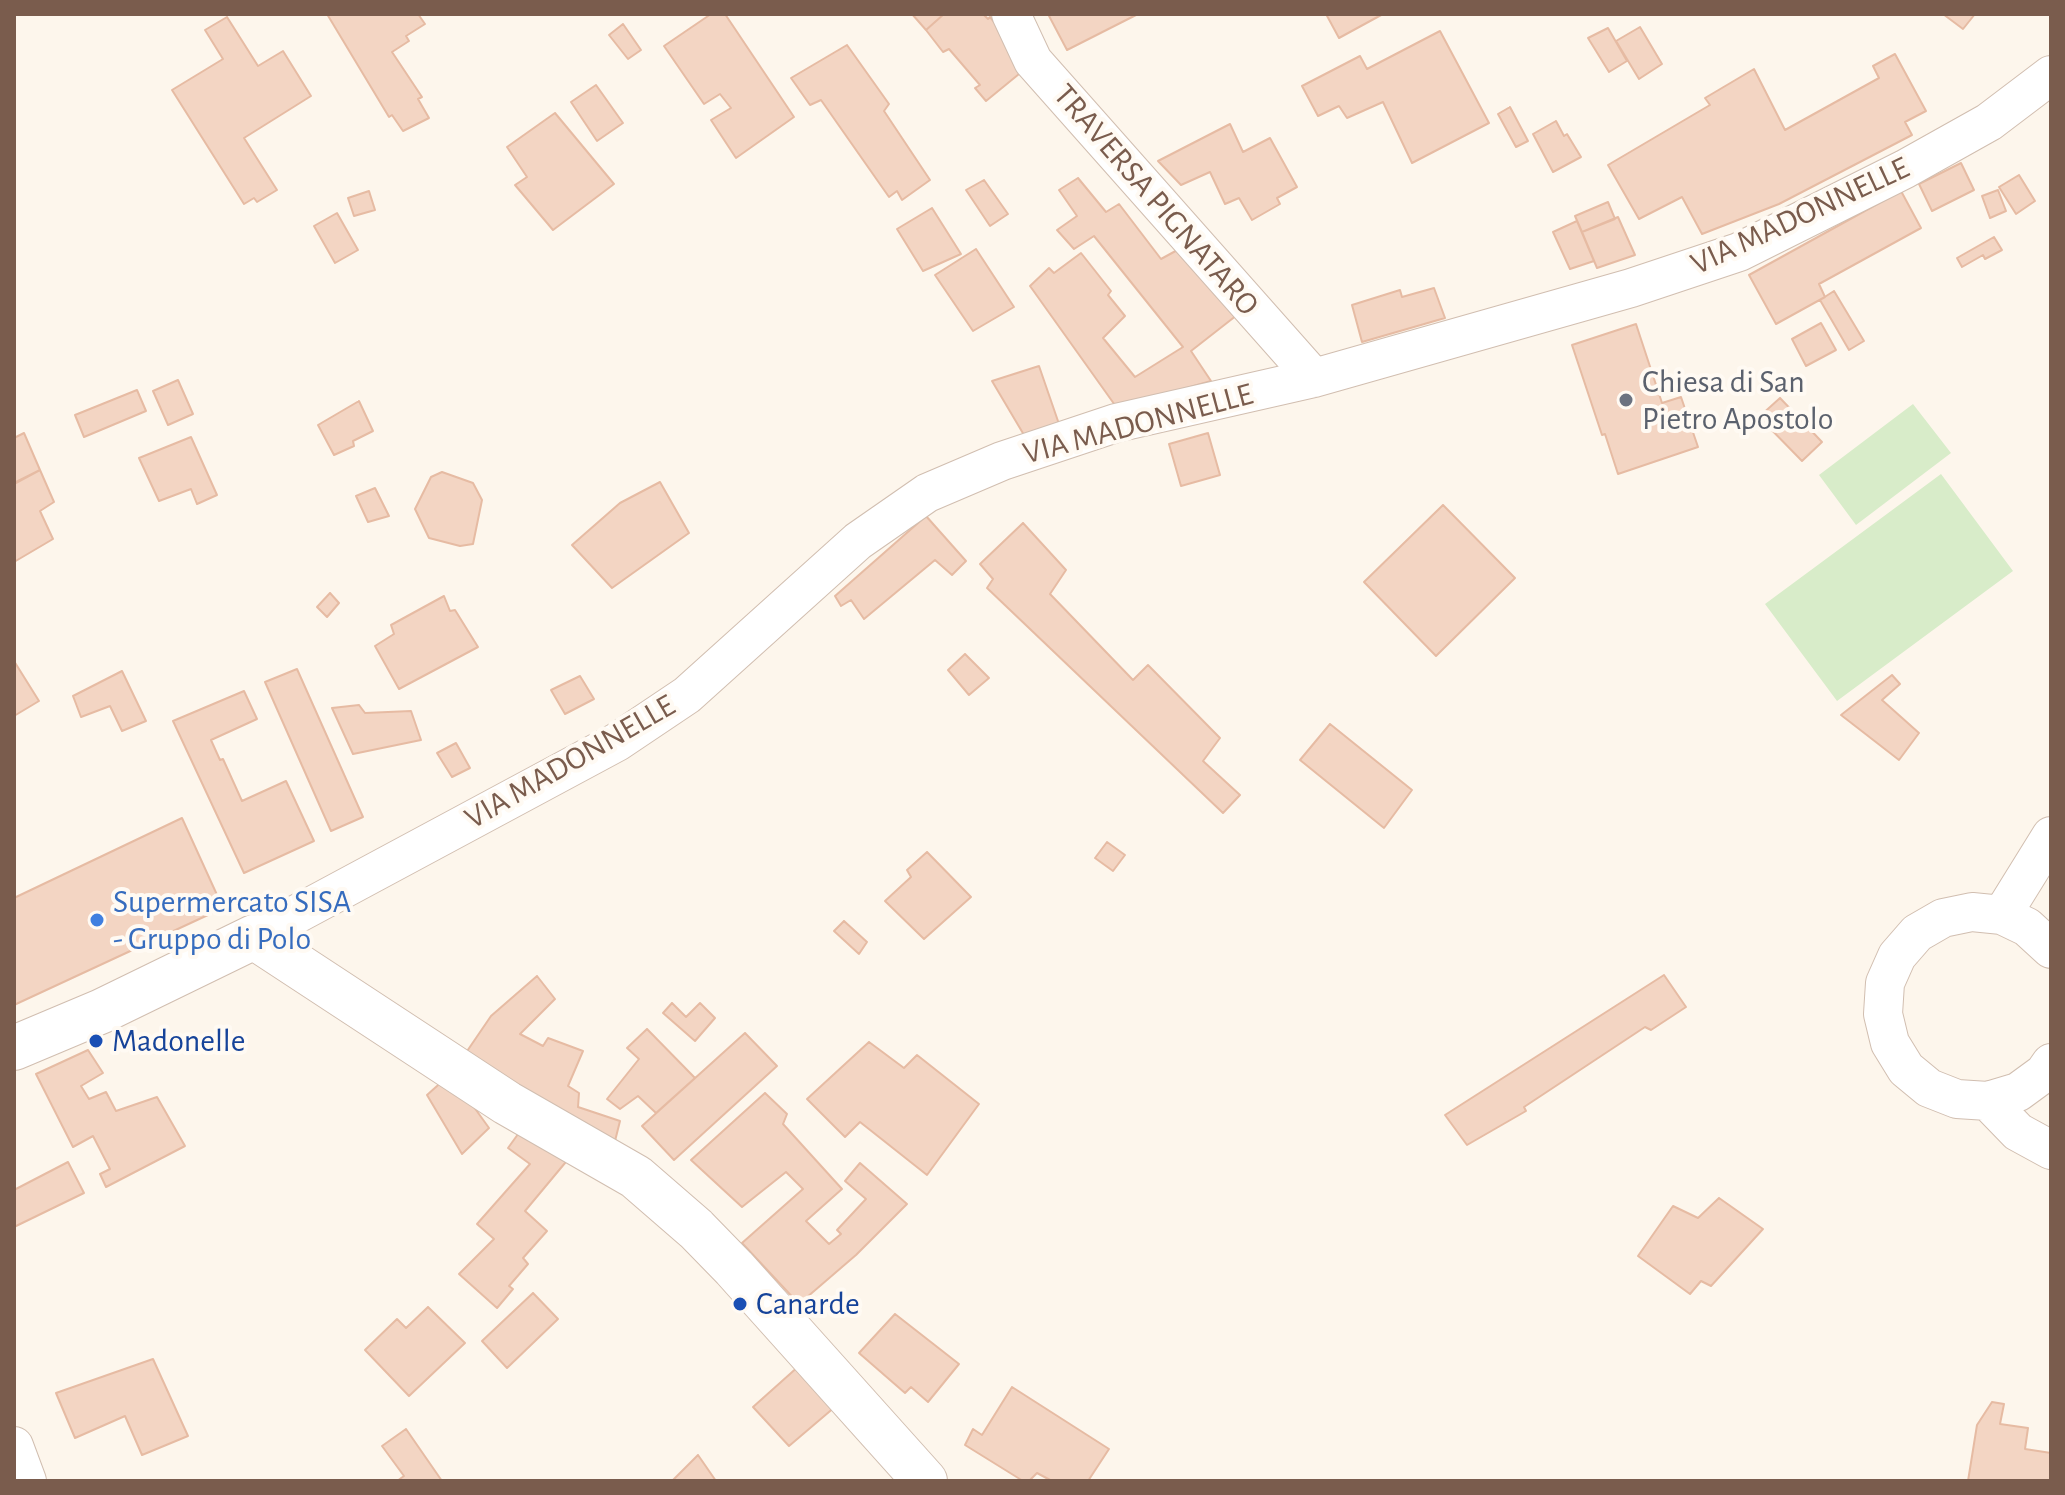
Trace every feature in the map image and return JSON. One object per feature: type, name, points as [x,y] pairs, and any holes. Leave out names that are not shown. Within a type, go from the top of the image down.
[{"type":"street","name":"TRAVERSA PIGNATARO","points":[[1011,14],[1033,61],[1314,378]]},
{"type":"street","name":"VIA MADONNELLE","points":[[254,937],[617,742],[687,695],[858,541],[927,493],[1002,461],[1116,423],[1314,378],[1631,288],[1739,252],[1905,169],[1989,122],[2051,75]]},
{"type":"street","points":[[2002,915],[2051,836]]},
{"type":"street","points":[[2051,949],[2027,927],[2002,915],[1972,912],[1943,918],[1917,933],[1897,956],[1885,983],[1883,1014],[1890,1043],[1906,1069],[1929,1088],[1957,1099],[1988,1101],[2018,1092],[2044,1073],[2051,1063]]},
{"type":"street","points":[[14,1048],[102,1011],[254,937],[507,1103],[636,1177],[696,1229],[734,1268],[925,1481]]},
{"type":"street","points":[[1988,1101],[2018,1132],[2051,1150]]},
{"type":"street","points":[[14,1446],[27,1481]]},
{"type":"green space","points":[[1913,404],[1951,453],[1856,525],[1819,475]]},
{"type":"green space","points":[[1941,474],[2013,571],[1837,701],[1765,604]]},
{"type":"building","points":[[327,14],[418,14],[425,24],[406,36],[409,41],[392,52],[422,97],[418,99],[429,118],[403,131],[392,115],[389,117]]},
{"type":"building","points":[[711,14],[725,14],[794,117],[736,158],[711,120],[731,108],[720,94],[704,104],[664,46]]},
{"type":"building","points":[[912,14],[944,14],[926,30]]},
{"type":"building","points":[[944,14],[983,14],[988,19],[990,17],[1030,65],[986,101],[975,88],[980,85],[949,49],[943,52],[926,30]]},
{"type":"building","points":[[1048,14],[1138,14],[1067,50]]},
{"type":"building","points":[[1326,14],[1383,14],[1339,38]]},
{"type":"building","points":[[1943,14],[1975,14],[1963,29]]},
{"type":"building","points":[[227,17],[258,66],[283,51],[311,96],[244,138],[277,190],[257,202],[254,198],[244,204],[172,90],[223,59],[205,30]]},
{"type":"building","points":[[623,24],[641,50],[628,59],[609,35]]},
{"type":"building","points":[[1640,27],[1662,64],[1639,79],[1616,41]]},
{"type":"building","points":[[1608,28],[1627,61],[1609,72],[1588,38]]},
{"type":"building","points":[[1440,31],[1489,123],[1412,163],[1383,102],[1347,118],[1339,106],[1318,116],[1302,86],[1360,56],[1367,69]]},
{"type":"building","points":[[847,45],[889,104],[884,111],[930,180],[902,200],[897,191],[889,197],[821,100],[810,105],[791,78]]},
{"type":"building","points":[[1895,54],[1926,111],[1905,122],[1912,135],[1779,204],[1702,234],[1682,197],[1639,219],[1608,165],[1710,105],[1705,98],[1754,69],[1785,130],[1879,78],[1873,66]]},
{"type":"building","points":[[596,85],[623,123],[597,141],[571,102]]},
{"type":"building","points":[[1510,107],[1528,141],[1516,147],[1498,114]]},
{"type":"building","points":[[555,113],[614,184],[553,230],[515,185],[527,177],[507,147]]},
{"type":"building","points":[[1556,121],[1581,157],[1553,172],[1533,134]]},
{"type":"building","points":[[1230,124],[1243,152],[1270,138],[1297,187],[1277,198],[1280,204],[1252,220],[1239,198],[1225,204],[1210,172],[1181,185],[1158,161]]},
{"type":"building","points":[[1961,163],[1974,190],[1932,211],[1919,184]]},
{"type":"building","points":[[2019,175],[2035,201],[2016,214],[1999,187]]},
{"type":"building","points":[[1078,178],[1106,212],[1119,204],[1161,259],[1192,242],[1246,308],[1191,351],[1211,381],[1117,408],[1030,286],[1049,268],[1054,273],[1081,253],[1111,291],[1108,295],[1125,316],[1103,338],[1135,377],[1183,347],[1094,236],[1074,249],[1057,230],[1077,216],[1059,190]]},
{"type":"building","points":[[984,180],[1008,214],[990,226],[966,190]]},
{"type":"building","points":[[1998,190],[2006,211],[1990,218],[1982,196]]},
{"type":"building","points":[[369,191],[375,210],[354,216],[348,198]]},
{"type":"building","points":[[1901,191],[1921,228],[1819,284],[1825,297],[1776,324],[1749,275]]},
{"type":"building","points":[[1608,202],[1615,219],[1582,232],[1575,216]]},
{"type":"building","points":[[932,208],[961,254],[923,271],[897,229]]},
{"type":"building","points":[[337,213],[358,250],[335,263],[314,226]]},
{"type":"building","points":[[1618,217],[1635,255],[1597,268],[1582,232]]},
{"type":"building","points":[[1577,221],[1594,261],[1570,269],[1553,232]]},
{"type":"building","points":[[1994,237],[2002,250],[1985,259],[1983,255],[1962,267],[1957,258]]},
{"type":"building","points":[[976,249],[1014,307],[973,331],[935,275]]},
{"type":"building","points":[[1434,288],[1445,318],[1362,342],[1352,305],[1400,290],[1402,297]]},
{"type":"building","points":[[1834,291],[1864,341],[1849,350],[1820,300]]},
{"type":"building","points":[[1821,323],[1836,350],[1806,366],[1792,339]]},
{"type":"building","name":"Chiesa di San Pietro Apostolo","points":[[1636,324],[1662,403],[1681,397],[1698,447],[1618,474],[1572,345]]},
{"type":"building","points":[[1039,366],[1059,424],[1024,435],[992,381]]},
{"type":"building","points":[[178,380],[193,414],[168,425],[153,391]]},
{"type":"building","points":[[137,390],[146,411],[84,437],[75,415]]},
{"type":"building","points":[[1780,398],[1822,442],[1802,461],[1759,417]]},
{"type":"building","points":[[359,401],[373,431],[353,441],[354,446],[334,455],[318,425]]},
{"type":"building","points":[[24,433],[40,470],[14,483],[14,438]]},
{"type":"building","points":[[1208,433],[1220,475],[1181,486],[1169,444]]},
{"type":"building","points":[[191,437],[217,495],[197,504],[191,489],[159,501],[139,458]]},
{"type":"building","points":[[40,470],[54,502],[40,511],[53,539],[14,562],[14,484]]},
{"type":"building","points":[[442,472],[473,483],[482,500],[473,544],[460,546],[429,538],[415,509],[431,477]]},
{"type":"building","points":[[660,482],[689,533],[612,588],[572,545],[620,503]]},
{"type":"building","points":[[375,488],[389,516],[368,522],[356,496]]},
{"type":"building","points":[[1443,505],[1515,578],[1436,656],[1364,582]]},
{"type":"building","points":[[926,516],[966,561],[952,575],[935,560],[864,619],[851,600],[841,606],[835,596]]},
{"type":"building","points":[[1023,523],[1066,570],[1050,594],[1133,680],[1148,665],[1220,738],[1203,761],[1240,795],[1223,813],[987,588],[993,579],[980,564]]},
{"type":"building","points":[[330,593],[339,603],[327,617],[317,607]]},
{"type":"building","points":[[444,596],[450,611],[455,610],[478,647],[399,689],[375,646],[394,634],[391,625]]},
{"type":"building","points":[[965,654],[989,678],[969,695],[948,670]]},
{"type":"building","points":[[14,661],[39,701],[14,716]]},
{"type":"building","points":[[297,669],[363,817],[331,831],[265,682]]},
{"type":"building","points":[[122,671],[146,721],[122,731],[110,706],[81,717],[73,696]]},
{"type":"building","points":[[1892,675],[1900,684],[1882,700],[1919,733],[1899,760],[1841,715]]},
{"type":"building","points":[[580,676],[594,699],[565,714],[551,690]]},
{"type":"building","points":[[244,691],[257,719],[211,740],[220,760],[223,759],[242,801],[286,781],[314,841],[244,873],[173,721]]},
{"type":"building","points":[[359,705],[365,713],[411,711],[421,740],[353,754],[332,708]]},
{"type":"building","points":[[1330,724],[1412,790],[1384,828],[1300,760]]},
{"type":"building","points":[[456,743],[470,768],[452,777],[437,753]]},
{"type":"building","points":[[182,818],[223,908],[14,1005],[14,898]]},
{"type":"building","points":[[1107,842],[1125,855],[1113,871],[1095,858]]},
{"type":"building","points":[[927,852],[971,897],[924,939],[885,901],[911,877],[907,870]]},
{"type":"building","points":[[844,921],[867,942],[859,954],[834,931]]},
{"type":"building","points":[[1664,975],[1686,1007],[1651,1030],[1645,1027],[1524,1107],[1526,1111],[1467,1145],[1445,1115]]},
{"type":"building","points":[[537,976],[555,999],[520,1034],[543,1046],[548,1038],[583,1051],[568,1086],[579,1093],[578,1107],[620,1121],[615,1141],[461,1060],[491,1016]]},
{"type":"building","points":[[672,1003],[686,1017],[700,1003],[715,1018],[695,1041],[663,1013]]},
{"type":"building","points":[[647,1029],[695,1078],[656,1113],[638,1096],[620,1109],[607,1099],[639,1059],[627,1048]]},
{"type":"building","points":[[745,1033],[777,1066],[674,1160],[642,1126]]},
{"type":"building","points":[[869,1042],[904,1068],[917,1055],[979,1104],[927,1175],[860,1122],[845,1137],[807,1099]]},
{"type":"building","points":[[88,1050],[103,1073],[81,1086],[89,1099],[106,1092],[116,1111],[157,1097],[185,1146],[106,1187],[100,1174],[110,1169],[93,1136],[73,1147],[36,1074]]},
{"type":"building","points":[[446,1078],[461,1089],[489,1128],[462,1154],[427,1095]]},
{"type":"building","points":[[765,1093],[787,1114],[783,1124],[842,1189],[806,1221],[829,1244],[841,1234],[837,1230],[866,1199],[845,1181],[860,1163],[907,1204],[856,1255],[799,1304],[742,1243],[803,1189],[786,1172],[742,1207],[691,1160]]},
{"type":"building","points":[[521,1130],[570,1157],[525,1211],[547,1231],[523,1258],[528,1264],[509,1286],[513,1289],[497,1308],[459,1274],[494,1239],[477,1224],[530,1164],[508,1148]]},
{"type":"building","points":[[68,1162],[84,1193],[14,1227],[14,1190]]},
{"type":"building","points":[[1719,1198],[1763,1229],[1711,1286],[1701,1281],[1690,1294],[1638,1256],[1673,1206],[1698,1218]]},
{"type":"building","points":[[533,1293],[558,1319],[507,1368],[482,1341]]},
{"type":"building","points":[[428,1307],[465,1343],[409,1396],[365,1350],[397,1319],[406,1328]]},
{"type":"building","points":[[895,1314],[959,1364],[928,1402],[911,1387],[905,1393],[859,1353]]},
{"type":"building","points":[[153,1359],[188,1436],[142,1455],[125,1416],[75,1438],[56,1393]]},
{"type":"building","points":[[800,1365],[836,1406],[789,1446],[753,1407]]},
{"type":"building","points":[[1012,1387],[1109,1449],[1088,1481],[1052,1481],[1037,1473],[1029,1481],[1023,1481],[965,1445],[973,1429],[982,1435]]},
{"type":"building","points":[[1992,1402],[2004,1404],[2000,1424],[2028,1428],[2025,1449],[2051,1453],[2051,1481],[1968,1481],[1977,1425]]},
{"type":"building","points":[[406,1429],[442,1481],[397,1481],[404,1476],[382,1446]]},
{"type":"building","points":[[698,1455],[716,1481],[672,1481]]},
{"type":"place","name":"Chiesa di San Pietro Apostolo","points":[[1626,400]]},
{"type":"place","name":"Supermercato SISA - Gruppo di Polo","points":[[97,920]]},
{"type":"place","name":"Madonelle","points":[[96,1041]]},
{"type":"place","name":"Canarde","points":[[740,1304]]}]
